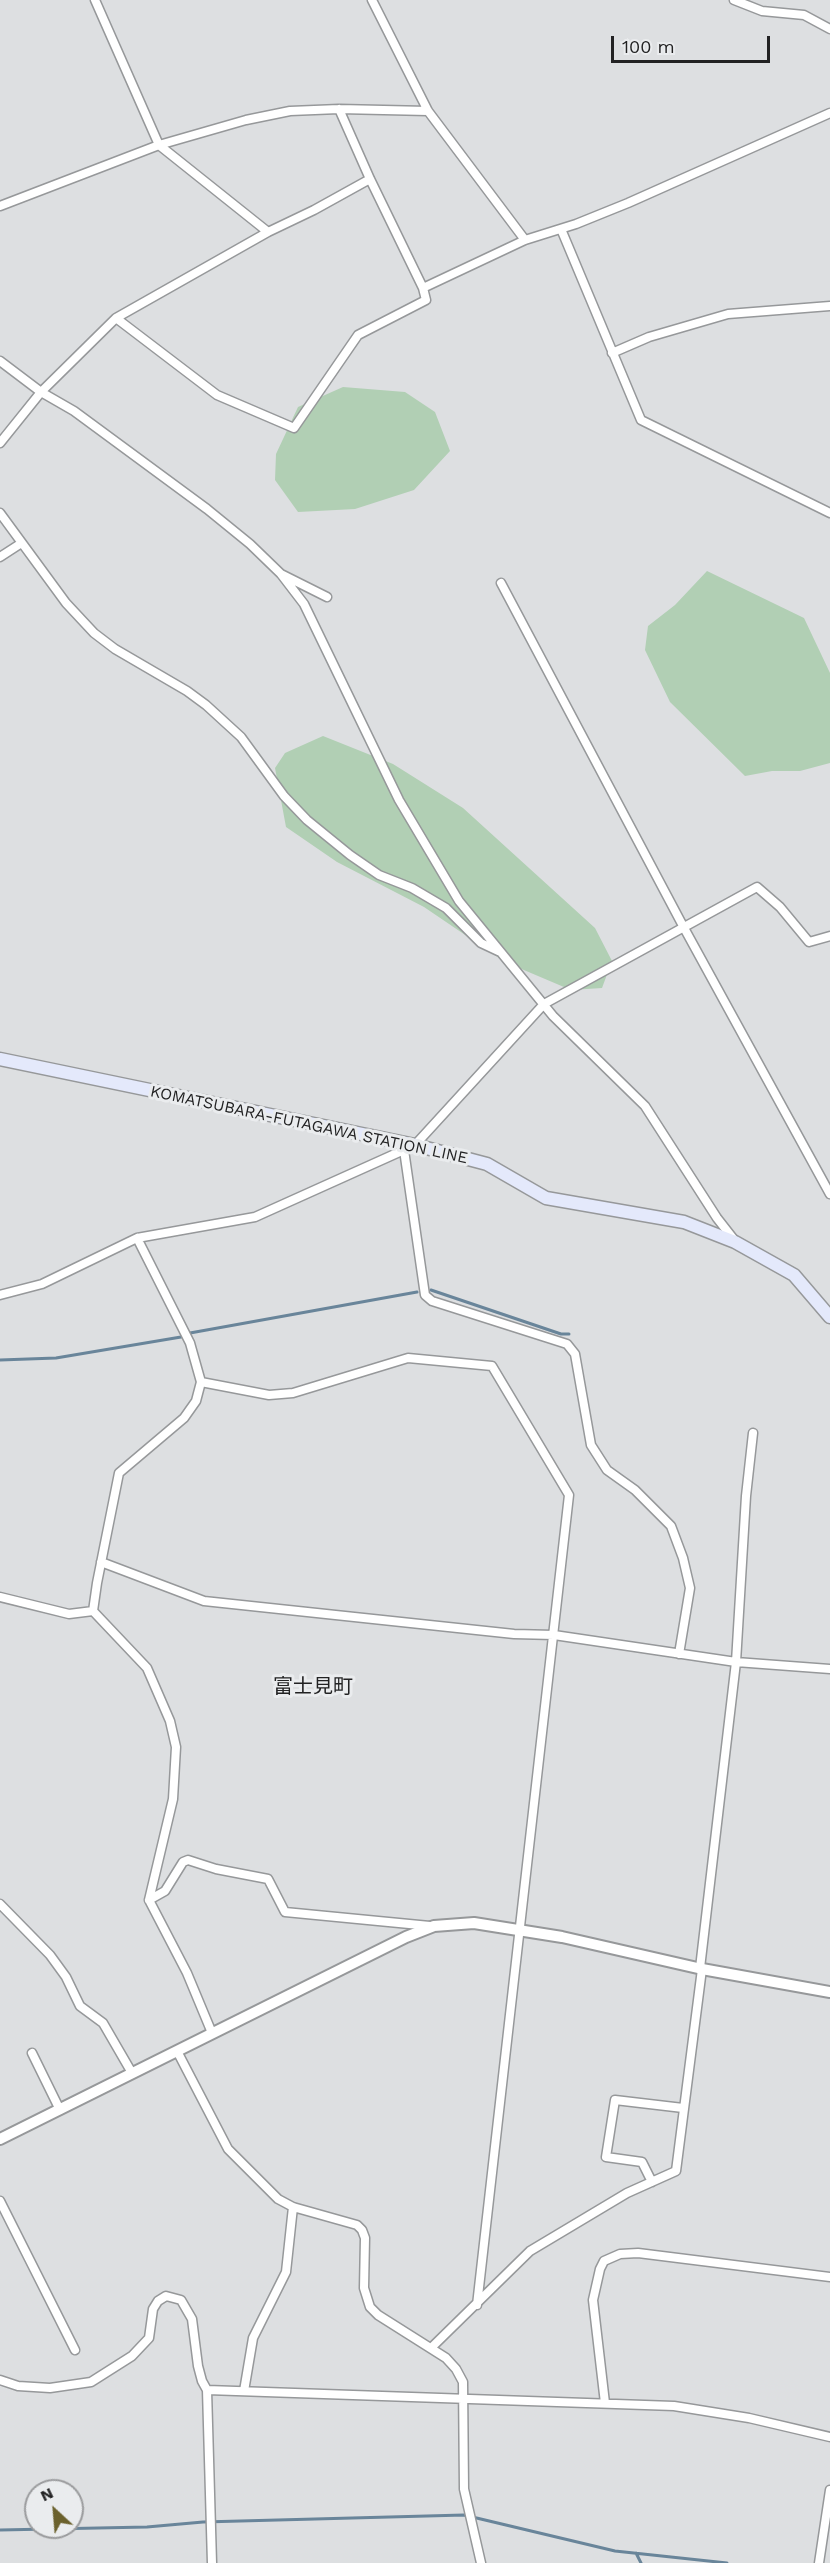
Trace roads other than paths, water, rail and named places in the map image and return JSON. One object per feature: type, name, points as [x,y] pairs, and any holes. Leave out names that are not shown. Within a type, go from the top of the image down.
[{"type":"main road","name":"KOMATSUBARA-FUTAGAWA STATION LINE","points":[[0,1059],[488,1164],[546,1198],[684,1222],[735,1242],[794,1275],[830,1317]]},
{"type":"street","points":[[95,0],[159,145],[268,232]]},
{"type":"street","points":[[372,0],[428,111],[525,240]]},
{"type":"street","points":[[734,0],[762,11],[804,15],[830,29]]},
{"type":"street","points":[[117,318],[217,395],[294,428],[358,335],[426,300],[423,288],[339,109]]},
{"type":"street","points":[[0,206],[159,145],[246,120],[290,111],[339,109],[428,111]]},
{"type":"street","points":[[423,288],[525,240],[561,229],[628,203],[830,113]]},
{"type":"street","points":[[0,442],[41,392],[117,318],[268,232],[370,179]]},
{"type":"street","points":[[561,229],[641,420],[830,513]]},
{"type":"street","points":[[612,353],[649,337],[728,314],[830,306]]},
{"type":"street","points":[[0,361],[41,392],[74,411],[207,509],[250,544],[281,574],[304,604],[399,800],[459,901],[544,1004],[645,1106],[735,1242]]},
{"type":"street","points":[[0,513],[20,544],[66,603],[94,633],[115,650],[187,691],[206,705],[241,737],[284,796],[307,820],[350,855],[379,874],[412,888],[446,908],[481,943],[501,952]]},
{"type":"street","points":[[0,557],[20,544]]},
{"type":"street","points":[[281,574],[327,597]]},
{"type":"street","points":[[501,583],[683,927],[830,1194]]},
{"type":"street","points":[[0,1295],[42,1284],[137,1238],[255,1217],[409,1148],[544,1004],[757,887],[780,907],[809,942],[830,936]]},
{"type":"street","points":[[409,1148],[425,1295],[432,1301],[567,1344],[575,1354],[591,1446],[607,1470],[635,1490],[671,1526],[683,1558],[690,1588],[679,1654]]},
{"type":"street","points":[[93,1611],[119,1473],[184,1418],[196,1401],[201,1382],[190,1343],[137,1238]]},
{"type":"street","points":[[201,1382],[270,1395],[293,1393],[408,1358],[492,1366],[570,1495],[477,2305]]},
{"type":"street","points":[[431,2349],[530,2251],[627,2193],[676,2171],[736,1662],[746,1496],[753,1433]]},
{"type":"street","points":[[101,1562],[204,1601],[502,1633],[554,1635],[736,1662],[830,1669]]},
{"type":"street","points":[[0,1597],[69,1614],[93,1611]]},
{"type":"street","points":[[93,1611],[147,1668],[170,1721],[176,1746],[173,1799],[148,1900],[187,1973],[212,2033]]},
{"type":"street","points":[[148,1900],[165,1891],[183,1862],[188,1860],[216,1869],[268,1879],[285,1912],[434,1926],[474,1923],[562,1937],[701,1968],[830,1992]]},
{"type":"street","points":[[0,1904],[50,1956],[66,1977],[80,2006],[103,2023],[132,2073]]},
{"type":"street","points":[[0,2139],[405,1937],[434,1926]]},
{"type":"street","points":[[177,2051],[228,2149],[278,2199],[293,2207],[357,2225],[365,2238],[364,2288],[370,2307],[378,2315],[446,2358],[456,2369],[462,2382],[464,2489],[481,2563]]},
{"type":"street","points":[[32,2053],[60,2109]]},
{"type":"street","points":[[652,2181],[642,2162],[606,2157],[615,2100],[683,2108]]},
{"type":"street","points":[[0,2201],[75,2350]]},
{"type":"street","points":[[244,2391],[253,2338],[286,2272],[293,2207]]},
{"type":"street","points":[[605,2403],[592,2300],[604,2261],[620,2254],[638,2253],[830,2277]]},
{"type":"street","points":[[0,2380],[18,2386],[50,2388],[91,2382],[132,2356],[149,2338],[153,2309],[158,2301],[166,2296],[174,2296],[186,2306],[192,2319],[202,2381],[207,2390],[212,2563]]},
{"type":"street","points":[[207,2390],[674,2406],[749,2418],[830,2437]]},
{"type":"street","points":[[819,2563],[830,2490]]},
{"type":"waterway","points":[[431,1290],[561,1334],[569,1334]]},
{"type":"waterway","points":[[190,1333],[417,1292]]},
{"type":"waterway","points":[[0,1360],[56,1358],[181,1337]]},
{"type":"waterway","points":[[0,2530],[464,2515],[615,2551],[727,2563]]},
{"type":"waterway","points":[[636,2553],[641,2563]]},
{"type":"district","name":"富士見町","points":[[313,1687]]}]
